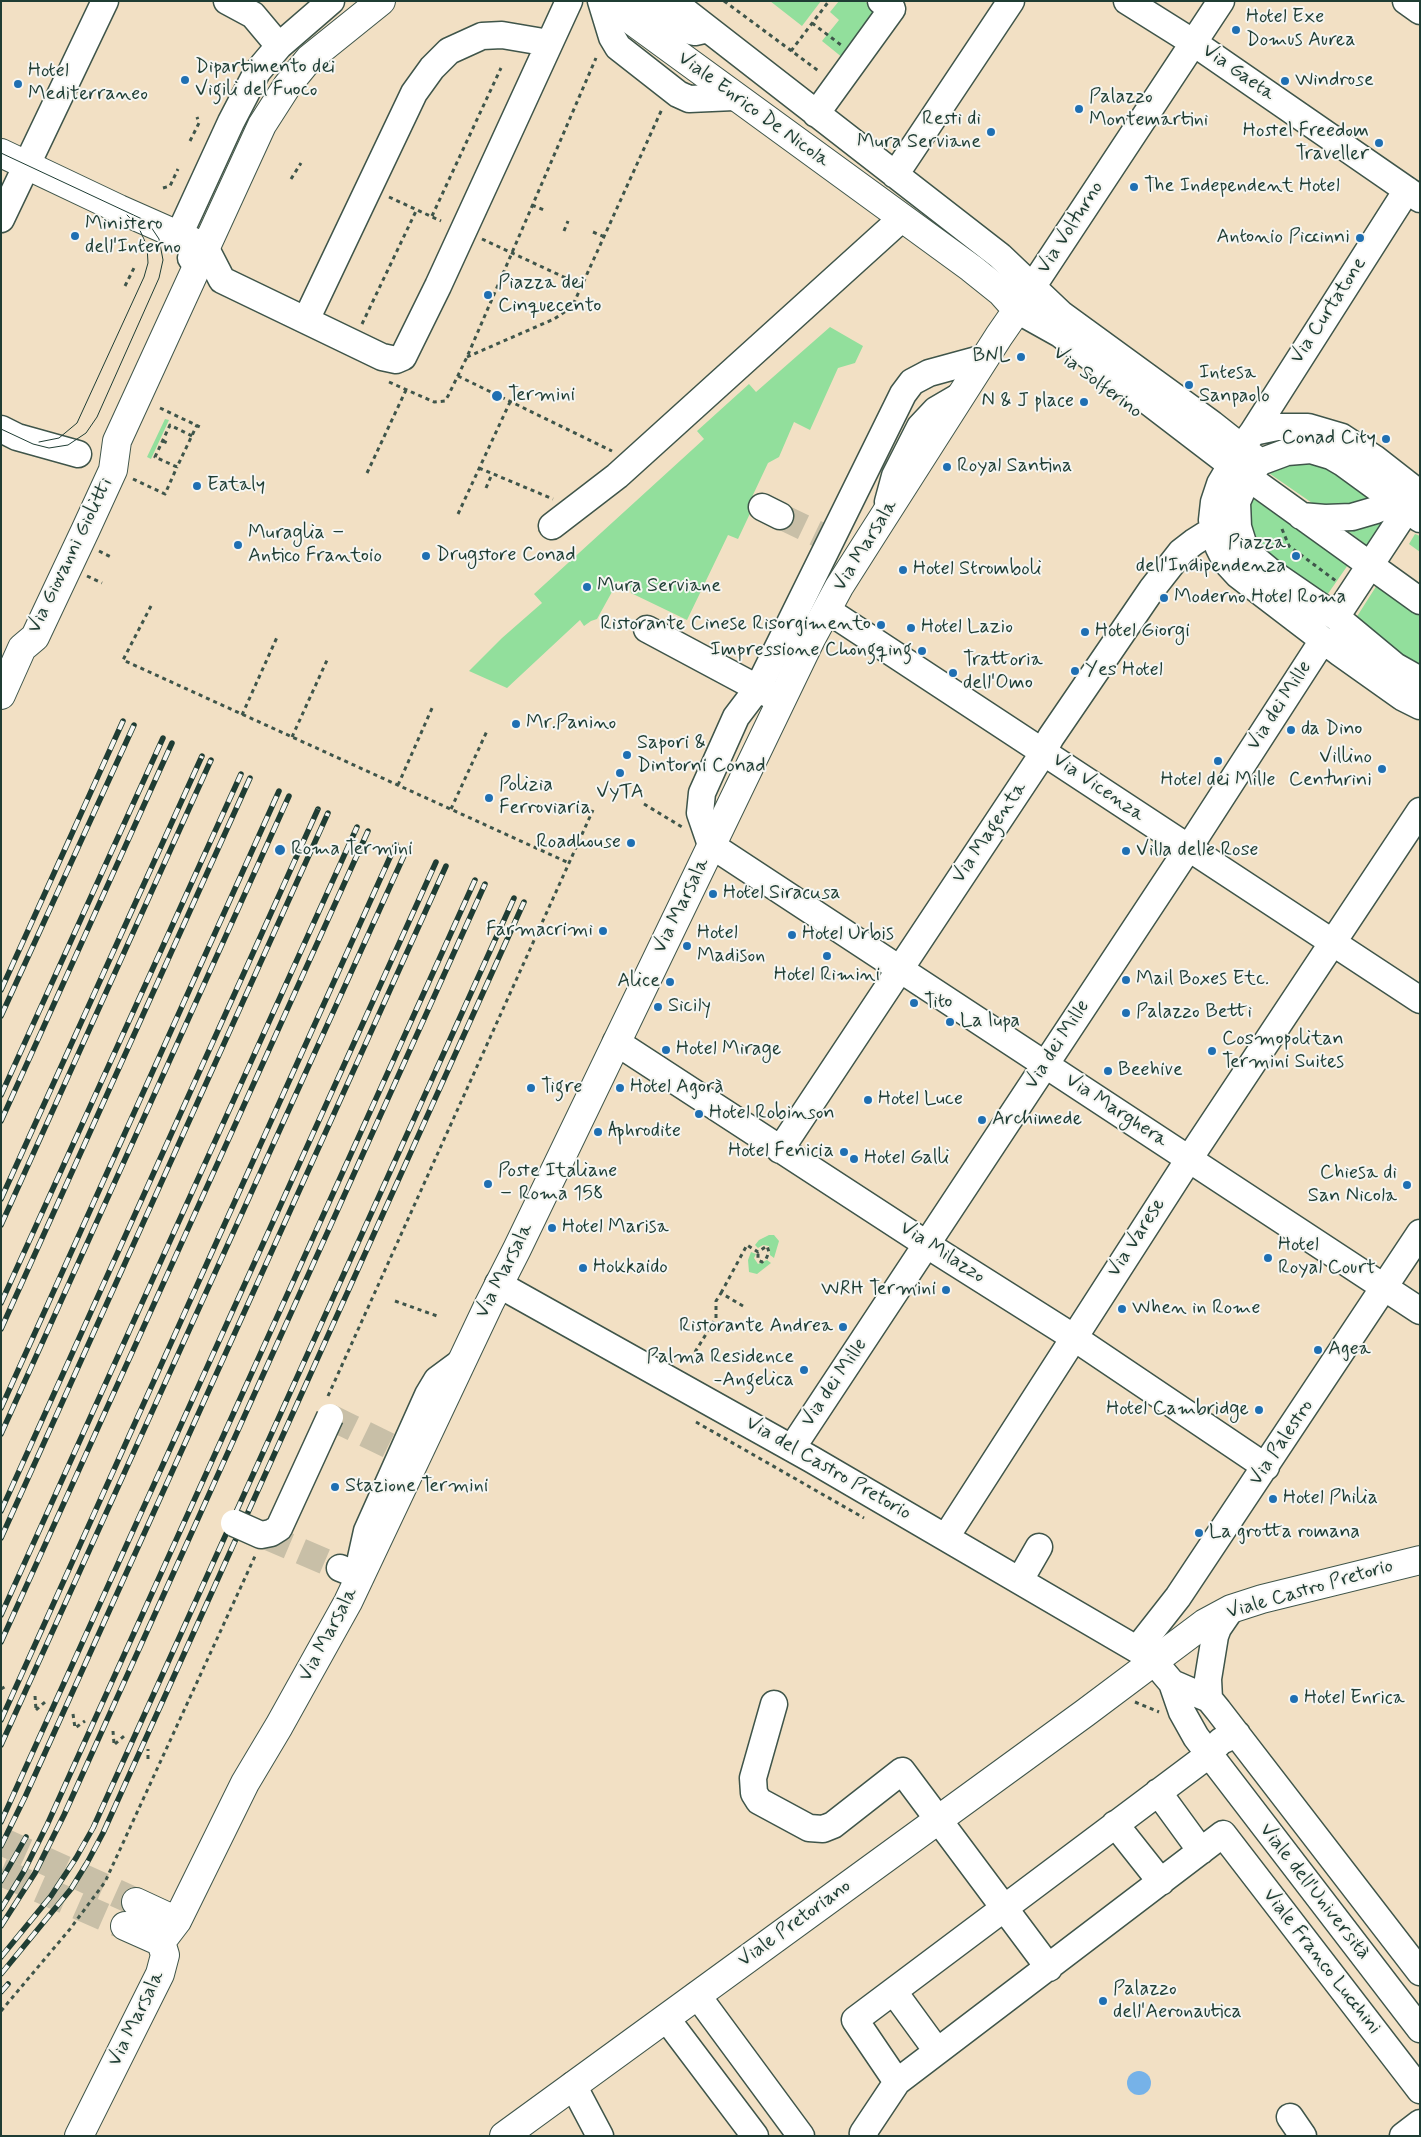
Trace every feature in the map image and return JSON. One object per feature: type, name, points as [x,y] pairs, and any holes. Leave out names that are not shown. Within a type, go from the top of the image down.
[{"type":"main road","points":[[104,466],[255,139],[287,86],[316,53],[381,1]]},
{"type":"main road","name":"Viale Enrico De Nicola","points":[[603,1],[992,284],[1017,310]]},
{"type":"main road","points":[[1,153],[205,247]]},
{"type":"main road","name":"Via Marsala","points":[[79,2136],[160,1974],[169,1932],[240,1793],[325,1646],[350,1572],[460,1363],[517,1249],[711,845],[769,694],[827,610],[860,554],[984,358],[1017,310]]},
{"type":"main road","name":"Via Giovanni Giolitti","points":[[2,692],[22,648],[35,637],[104,466]]},
{"type":"main road","name":"Viale Castro Pretorio","points":[[1131,1695],[1146,1654],[1231,1609],[1262,1599],[1420,1560]]},
{"type":"main road","name":"Viale Pretoriano","points":[[504,2136],[1085,1713],[1131,1695]]},
{"type":"main road","points":[[136,1902],[169,1932]]},
{"type":"main road","points":[[125,1926],[169,1932]]},
{"type":"street","points":[[1,219],[105,1]]},
{"type":"street","points":[[228,1],[253,15],[279,46]]},
{"type":"street","points":[[178,235],[227,130],[257,72],[279,46],[331,1]]},
{"type":"street","points":[[205,247],[222,280],[382,357],[396,360],[403,357],[438,286],[569,1]]},
{"type":"street","points":[[640,1],[673,26],[695,32],[708,29]]},
{"type":"street","name":"Viale Enrico De Nicola","points":[[672,1],[1000,256],[1033,287]]},
{"type":"street","points":[[816,114],[892,10],[881,1]]},
{"type":"street","points":[[895,175],[1011,1]]},
{"type":"street","name":"Via Gaeta","points":[[1128,1],[1198,46],[1413,194]]},
{"type":"street","name":"Via Volturno","points":[[1198,46],[1221,1]]},
{"type":"street","name":"Via Volturno","points":[[1017,310],[1198,46],[1234,1]]},
{"type":"street","points":[[1406,1],[1420,10]]},
{"type":"street","points":[[306,320],[414,93],[432,68],[450,51],[482,36],[502,36],[549,43]]},
{"type":"street","name":"Via Curtatone","points":[[1242,466],[1413,194]]},
{"type":"street","points":[[552,526],[612,480],[901,219]]},
{"type":"street","name":"Via Solferino","points":[[1033,287],[1060,334]]},
{"type":"street","name":"Via Solferino","points":[[1033,287],[1061,314],[1242,466]]},
{"type":"street","name":"Via Solferino","points":[[1017,310],[1033,334],[1242,466]]},
{"type":"street","name":"Via Solferino","points":[[1017,310],[1060,334],[1242,466]]},
{"type":"street","points":[[647,629],[769,694],[827,538],[908,386],[929,373],[984,358]]},
{"type":"street","points":[[1413,501],[1359,447],[1324,431],[1308,427],[1288,426],[1242,466],[1214,502],[1213,530],[1222,555],[1235,572],[1323,640],[1402,697],[1420,706]]},
{"type":"street","points":[[1,429],[17,438],[52,447],[104,466]]},
{"type":"street","points":[[1242,466],[1290,519],[1370,566],[1420,601]]},
{"type":"street","points":[[1242,466],[1237,512],[1238,527],[1250,553],[1272,573],[1336,617],[1395,666],[1420,680]]},
{"type":"street","points":[[1290,519],[1352,516],[1413,501]]},
{"type":"street","points":[[1336,617],[1413,501]]},
{"type":"street","name":"Via Magenta","points":[[780,1150],[1036,764],[1043,750],[1152,589],[1177,556],[1190,544],[1213,530]]},
{"type":"street","points":[[827,538],[860,554]]},
{"type":"street","name":"Via Vicenza","points":[[827,610],[1043,750],[1188,848],[1420,1000]]},
{"type":"street","name":"Via dei Mille","points":[[792,1448],[1323,640]]},
{"type":"street","name":"Via Varese","points":[[946,1537],[1189,1159],[1420,811]]},
{"type":"street","name":"Via Marghera","points":[[711,845],[1420,1310]]},
{"type":"street","name":"Via Milazzo","points":[[616,1042],[780,1150],[1073,1337],[1266,1467]]},
{"type":"street","name":"Via Palestro","points":[[1146,1654],[1170,1609],[1420,1233]]},
{"type":"street","name":"Via del Castro Pretorio","points":[[498,1284],[792,1448],[1146,1654]]},
{"type":"street","points":[[234,1523],[261,1534],[271,1533],[279,1528],[330,1418]]},
{"type":"street","points":[[1020,1580],[1039,1547]]},
{"type":"street","points":[[1209,1700],[1208,1679],[1215,1636],[1231,1609]]},
{"type":"street","name":"Viale dell'Università","points":[[1146,1654],[1172,1683],[1185,1719],[1209,1754],[1420,2029]]},
{"type":"street","name":"Viale dell'Università","points":[[1172,1683],[1209,1700],[1420,1972]]},
{"type":"street","points":[[774,1704],[753,1778],[754,1793],[763,1803],[805,1826],[814,1829],[828,1827],[896,1763],[1049,1968]]},
{"type":"street","points":[[897,2082],[855,2020],[1209,1754],[1221,1741],[1237,1734]]},
{"type":"street","points":[[865,2136],[863,2133],[897,2082],[1201,1851],[1158,1792]]},
{"type":"street","points":[[1115,1824],[1161,1882]]},
{"type":"street","name":"Viale Franco Lucchini","points":[[1201,1851],[1223,1834],[1420,2090]]},
{"type":"street","points":[[894,1992],[937,2051]]},
{"type":"street","points":[[697,1995],[801,2136]]},
{"type":"street","points":[[666,2018],[755,2136]]},
{"type":"street","points":[[573,2085],[600,2136]]},
{"type":"path","points":[[791,51],[829,1]]},
{"type":"path","points":[[727,2],[826,76]]},
{"type":"path","points":[[812,24],[857,57]]},
{"type":"path","points":[[432,216],[501,68]]},
{"type":"path","points":[[467,357],[559,316],[572,307],[664,105]]},
{"type":"path","points":[[190,141],[199,123],[197,118]]},
{"type":"path","points":[[291,180],[300,163]]},
{"type":"path","points":[[164,188],[170,186],[178,170]]},
{"type":"path","points":[[389,196],[441,220]]},
{"type":"path","points":[[532,205],[544,210]]},
{"type":"path","points":[[361,326],[417,209]]},
{"type":"path","points":[[564,231],[568,221]]},
{"type":"path","points":[[593,232],[605,237]]},
{"type":"path","points":[[482,239],[583,286]]},
{"type":"path","points":[[125,286],[134,268]]},
{"type":"path","points":[[458,376],[614,452]]},
{"type":"path","points":[[367,474],[406,390]]},
{"type":"path","points":[[458,514],[510,402]]},
{"type":"path","points":[[104,466],[165,494],[198,426],[160,408]]},
{"type":"path","points":[[177,467],[155,457],[170,425],[192,436]]},
{"type":"path","points":[[163,441],[170,444]]},
{"type":"path","points":[[479,468],[554,500]]},
{"type":"path","points":[[486,488],[492,474]]},
{"type":"path","points":[[1290,519],[1290,546],[1353,592]]},
{"type":"path","points":[[94,549],[113,558]]},
{"type":"path","points":[[82,574],[102,583]]},
{"type":"path","points":[[150,606],[123,660],[569,863]]},
{"type":"path","points":[[242,714],[278,635]]},
{"type":"path","points":[[292,737],[328,658]]},
{"type":"path","points":[[398,785],[433,706]]},
{"type":"path","points":[[451,809],[487,731]]},
{"type":"path","points":[[644,804],[711,845]]},
{"type":"path","points":[[695,1352],[716,1318],[716,1301],[747,1245],[758,1252]]},
{"type":"path","points":[[767,1246],[769,1255],[760,1262],[757,1258],[758,1252],[767,1246]]},
{"type":"path","points":[[721,1293],[743,1306]]},
{"type":"path","points":[[395,1302],[440,1317]]},
{"type":"path","points":[[695,1421],[866,1519]]},
{"type":"path","points":[[1,1689],[6,1686]]},
{"type":"path","points":[[35,1696],[36,1710],[45,1702]]},
{"type":"path","points":[[73,1714],[75,1728],[85,1721]]},
{"type":"path","points":[[113,1731],[114,1744],[124,1736]]},
{"type":"path","points":[[148,1749],[148,1759]]},
{"type":"path","points":[[158,1764],[163,1757]]},
{"type":"green space","points":[[770,1],[821,1],[802,26]]},
{"type":"green space","points":[[839,1],[864,1],[877,10],[843,58],[822,41],[839,20],[830,12]]},
{"type":"green space","points":[[830,327],[863,346],[855,363],[838,368],[810,430],[794,422],[779,457],[768,463],[752,497],[754,505],[738,539],[728,535],[687,620],[631,593],[630,587],[618,581],[597,619],[584,626],[580,620],[507,688],[469,671],[502,638],[542,603],[534,594],[704,439],[697,431],[749,384],[756,392]]},
{"type":"green space","points":[[165,419],[169,420],[151,459],[147,457]]},
{"type":"green space","points":[[1307,455],[1380,498],[1365,506],[1315,505],[1263,469]]},
{"type":"green space","points":[[1248,495],[1294,527],[1304,528],[1350,562],[1325,598],[1262,555],[1242,510]]},
{"type":"green space","points":[[1397,512],[1368,546],[1340,525]]},
{"type":"green space","points":[[1415,534],[1420,536],[1420,552],[1409,544]]},
{"type":"green space","points":[[1377,585],[1420,616],[1420,674],[1356,618]]},
{"type":"green space","points":[[769,1235],[774,1235],[779,1241],[774,1258],[770,1255],[769,1246],[763,1245],[758,1248],[755,1245],[759,1240]]},
{"type":"green space","points":[[751,1252],[756,1254],[754,1258],[758,1264],[767,1260],[771,1263],[757,1274],[749,1272],[748,1260]]},
{"type":"water","points":[[1139,2071],[1147,2075],[1151,2083],[1147,2091],[1139,2095],[1131,2091],[1127,2083],[1131,2075]]},
{"type":"tunnel","points":[[780,516],[822,536]]},
{"type":"tunnel","points":[[330,1417],[402,1452]]},
{"type":"tunnel","points":[[265,1536],[340,1568]]},
{"type":"tunnel","points":[[1,1841],[136,1902]]},
{"type":"tunnel","points":[[1,1872],[125,1926]]},
{"type":"tram line","points":[[1,153],[142,219],[151,227],[159,239],[163,260],[159,278],[97,417],[86,433],[68,445],[49,448],[33,444],[1,429]]},
{"type":"tram line","points":[[39,442],[59,438],[77,423],[144,277],[148,263],[147,246],[138,226],[127,215]]},
{"type":"railway","points":[[1,990],[123,721]]},
{"type":"railway","points":[[1,1016],[134,725]]},
{"type":"railway","points":[[1,1095],[163,738]]},
{"type":"railway","points":[[1,1121],[172,743]]},
{"type":"railway","points":[[1,1199],[202,756]]},
{"type":"railway","points":[[1,1225],[211,760]]},
{"type":"railway","points":[[1,1303],[241,774]]},
{"type":"railway","points":[[1,1329],[250,778]]},
{"type":"railway","points":[[1,1408],[279,791]]},
{"type":"railway","points":[[1,1434],[289,796]]},
{"type":"railway","points":[[1,1511],[318,809]]},
{"type":"railway","points":[[1,1538],[328,813]]},
{"type":"railway","points":[[1,1615],[357,827]]},
{"type":"railway","points":[[1,1642],[368,831]]},
{"type":"railway","points":[[1,1720],[396,844]]},
{"type":"railway","points":[[1,1745],[407,849]]},
{"type":"railway","points":[[1,1822],[436,862]]},
{"type":"railway","points":[[1,1846],[25,1797],[446,866]]},
{"type":"railway","points":[[1,1909],[24,1871],[47,1825],[475,880]]},
{"type":"railway","points":[[1,1926],[35,1873],[64,1815],[485,884]]},
{"type":"railway","points":[[1,1957],[51,1896],[93,1828],[514,898]]},
{"type":"railway","points":[[1,1974],[71,1889],[103,1833],[524,902]]},
{"type":"railway","points":[[1,1881],[26,1837]]},
{"type":"railway","points":[[1,1992],[8,1984]]},
{"type":"place","name":"Hotel Exe Domus Aurea","points":[[1236,30]]},
{"type":"place","name":"Dipartimento dei Vigili del Fuoco","points":[[185,80]]},
{"type":"place","name":"Windrose","points":[[1285,81]]},
{"type":"place","name":"Hotel Mediterraneo","points":[[18,84]]},
{"type":"place","name":"Palazzo Montemartini","points":[[1079,109]]},
{"type":"place","name":"Resti di Mura Serviane","points":[[991,132]]},
{"type":"place","name":"Hostel Freedom Traveller","points":[[1379,143]]},
{"type":"place","name":"The Independent Hotel","points":[[1134,187]]},
{"type":"place","name":"Ministero dell'Interno","points":[[75,236]]},
{"type":"place","name":"Antonio Piccinni","points":[[1360,238]]},
{"type":"place","name":"Piazza dei Cinquecento","points":[[488,295]]},
{"type":"place","name":"BNL","points":[[1021,357]]},
{"type":"place","name":"Intesa Sanpaolo","points":[[1189,385]]},
{"type":"place","name":"Termini","points":[[497,396]]},
{"type":"place","name":"N & J place","points":[[1084,402]]},
{"type":"place","name":"Conad City","points":[[1386,439]]},
{"type":"place","name":"Royal Santina","points":[[947,467]]},
{"type":"place","name":"Eataly","points":[[197,486]]},
{"type":"place","name":"Muraglia – Antico Frantoio","points":[[238,545]]},
{"type":"place","name":"Drugstore Conad","points":[[426,556]]},
{"type":"place","name":"Piazza dell'Indipendenza","points":[[1296,556]]},
{"type":"place","name":"Hotel Stromboli","points":[[903,570]]},
{"type":"place","name":"Mura Serviane","points":[[587,587]]},
{"type":"place","name":"Moderno Hotel Roma","points":[[1164,598]]},
{"type":"place","name":"Ristorante Cinese Risorgimento","points":[[881,625]]},
{"type":"place","name":"Hotel Lazio","points":[[911,628]]},
{"type":"place","name":"Hotel Giorgi","points":[[1085,632]]},
{"type":"place","name":"Impressione Chongqing","points":[[922,651]]},
{"type":"place","name":"Yes Hotel","points":[[1075,671]]},
{"type":"place","name":"Trattoria dell'Omo","points":[[953,673]]},
{"type":"place","name":"Mr.Panino","points":[[516,724]]},
{"type":"place","name":"da Dino","points":[[1291,730]]},
{"type":"place","name":"Sapori & Dintorni Conad","points":[[627,755]]},
{"type":"place","name":"Hotel dei Mille","points":[[1218,761]]},
{"type":"place","name":"Villino Centurini","points":[[1382,769]]},
{"type":"place","name":"VyTA","points":[[620,773]]},
{"type":"place","name":"Polizia Ferroviaria","points":[[489,798]]},
{"type":"place","name":"Roadhouse","points":[[631,843]]},
{"type":"place","name":"Roma Termini","points":[[280,850]]},
{"type":"place","name":"Villa delle Rose","points":[[1126,851]]},
{"type":"place","name":"Hotel Siracusa","points":[[713,894]]},
{"type":"place","name":"Farmacrimi","points":[[603,931]]},
{"type":"place","name":"Hotel Urbis","points":[[792,935]]},
{"type":"place","name":"Hotel Madison","points":[[687,946]]},
{"type":"place","name":"Hotel Rimini","points":[[827,956]]},
{"type":"place","name":"Mail Boxes Etc.","points":[[1126,980]]},
{"type":"place","name":"Alice","points":[[670,982]]},
{"type":"place","name":"Tito","points":[[914,1003]]},
{"type":"place","name":"Sicily","points":[[658,1007]]},
{"type":"place","name":"Palazzo Betti","points":[[1126,1013]]},
{"type":"place","name":"La lupa","points":[[950,1022]]},
{"type":"place","name":"Hotel Mirage","points":[[666,1050]]},
{"type":"place","name":"Cosmopolitan Termini Suites","points":[[1212,1051]]},
{"type":"place","name":"Beehive","points":[[1108,1071]]},
{"type":"place","name":"Tigre","points":[[531,1088]]},
{"type":"place","name":"Hotel Agorà","points":[[620,1088]]},
{"type":"place","name":"Hotel Luce","points":[[868,1100]]},
{"type":"place","name":"Hotel Robinson","points":[[699,1114]]},
{"type":"place","name":"Archimede","points":[[982,1120]]},
{"type":"place","name":"Aphrodite","points":[[598,1132]]},
{"type":"place","name":"Hotel Fenicia","points":[[844,1152]]},
{"type":"place","name":"Hotel Galli","points":[[854,1159]]},
{"type":"place","name":"Poste Italiane – Roma 158","points":[[488,1184]]},
{"type":"place","name":"Chiesa di San Nicola","points":[[1407,1185]]},
{"type":"place","name":"Hotel Marisa","points":[[552,1228]]},
{"type":"place","name":"Hotel Royal Court","points":[[1268,1258]]},
{"type":"place","name":"Hokkaido","points":[[583,1268]]},
{"type":"place","name":"WRH Termini","points":[[946,1290]]},
{"type":"place","name":"When in Rome","points":[[1122,1309]]},
{"type":"place","name":"Ristorante Andrea","points":[[843,1327]]},
{"type":"place","name":"Agea","points":[[1318,1350]]},
{"type":"place","name":"Palma Residence -Angelica","points":[[804,1370]]},
{"type":"place","name":"Hotel Cambridge","points":[[1259,1410]]},
{"type":"place","name":"Stazione Termini","points":[[335,1487]]},
{"type":"place","name":"Hotel Philia","points":[[1273,1499]]},
{"type":"place","name":"La grotta romana","points":[[1199,1533]]},
{"type":"place","name":"Hotel Enrica","points":[[1294,1699]]},
{"type":"place","name":"Palazzo dell'Aeronautica","points":[[1103,2001]]}]
